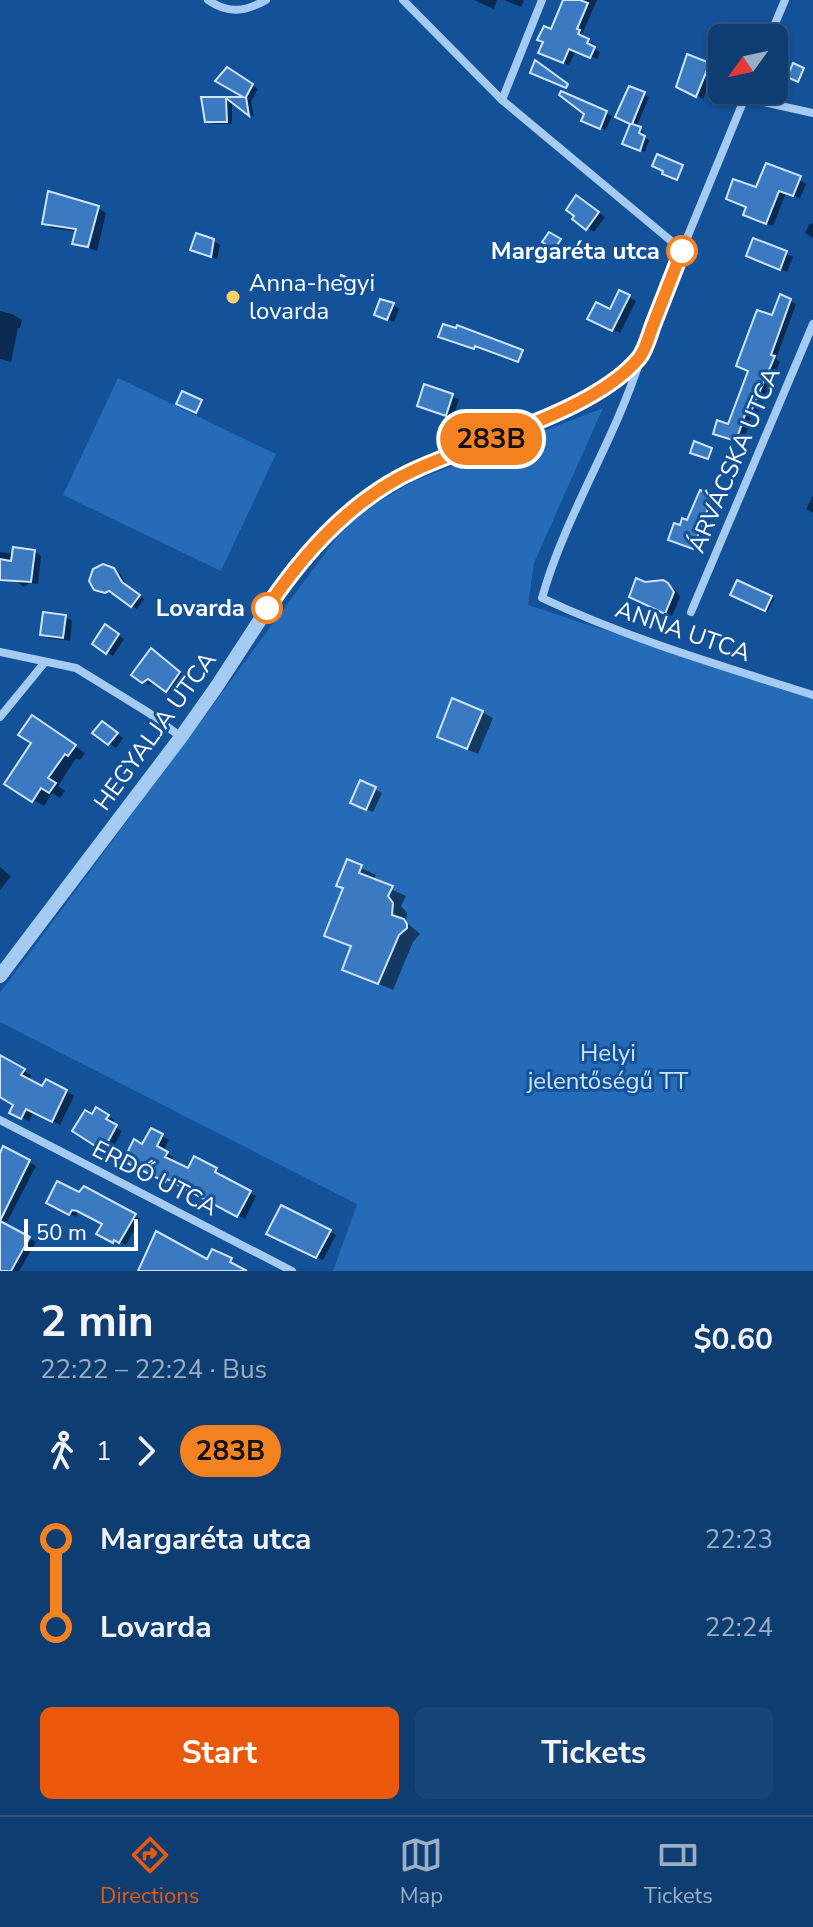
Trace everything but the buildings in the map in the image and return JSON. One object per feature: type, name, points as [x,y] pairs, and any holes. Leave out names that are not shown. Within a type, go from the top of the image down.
[{"type":"street","points":[[208,0],[223,9],[238,11],[266,0]]},
{"type":"street","points":[[403,0],[502,100],[682,250]]},
{"type":"street","points":[[502,100],[542,0]]},
{"type":"street","points":[[775,24],[785,0]]},
{"type":"street","points":[[641,356],[742,104]]},
{"type":"street","points":[[781,104],[813,113]]},
{"type":"street","name":"ÁRVÁCSKA UTCA","points":[[691,612],[813,324]]},
{"type":"street","name":"ANNA UTCA","points":[[641,356],[628,398],[551,566],[542,598],[682,654],[813,695]]},
{"type":"street","name":"HEGYALJA UTCA","points":[[0,976],[181,737],[284,583],[329,530],[355,507],[415,469],[578,403],[622,375],[641,356]]},
{"type":"street","points":[[0,652],[76,668],[149,713],[181,737]]},
{"type":"street","points":[[0,717],[45,662]]},
{"type":"street","name":"ERDŐ UTCA","points":[[0,1120],[292,1271]]},
{"type":"green space","points":[[118,378],[276,454],[221,571],[63,495]]},
{"type":"green space","name":"Helyi jelentőségű TT","points":[[603,408],[534,563],[528,605],[813,695],[813,1271],[333,1271],[357,1204],[0,1022],[0,993],[351,518],[414,481]]},
{"type":"bus line","name":"283B","points":[[267,608],[329,530],[383,487],[415,469],[578,403],[622,375],[641,356],[682,251]]},
{"type":"place","name":"Margaréta utca","points":[[682,251]]},
{"type":"place","name":"Anna-hegyi lovarda","points":[[233,297]]},
{"type":"place","name":"Lovarda","points":[[267,608]]}]
